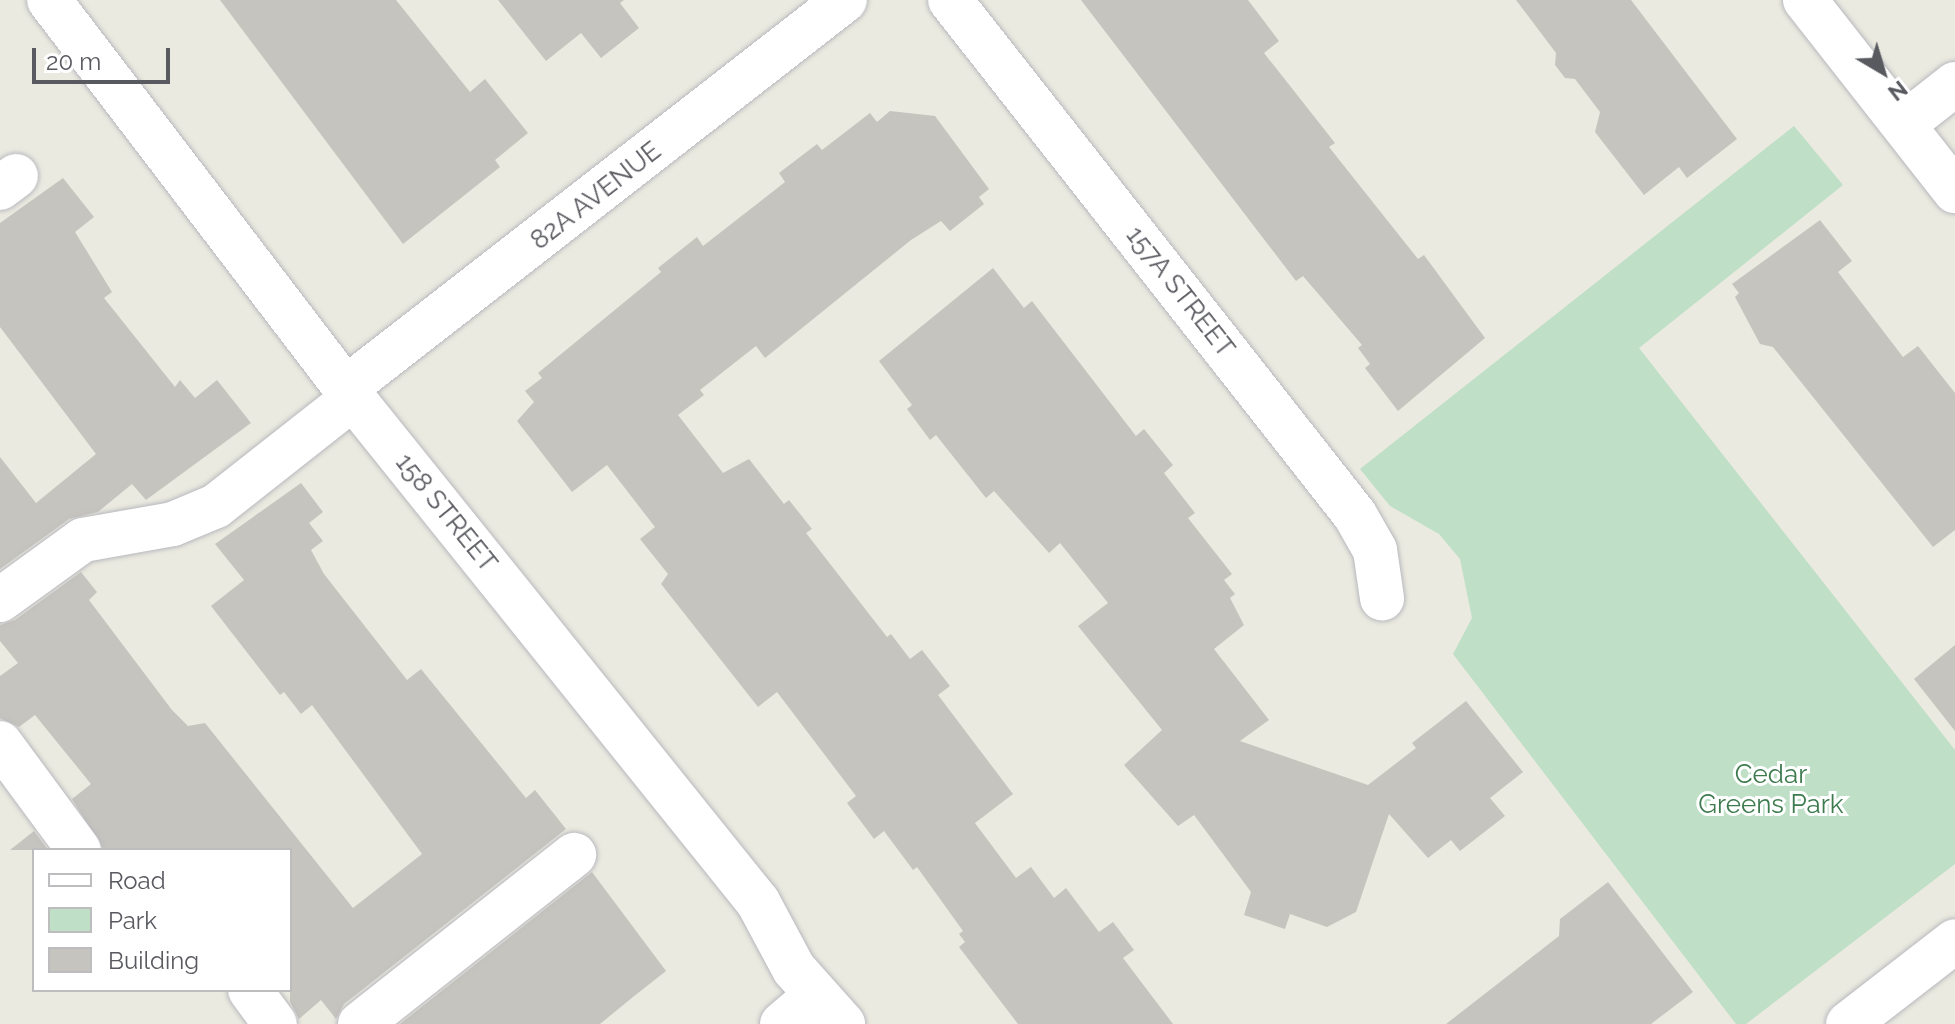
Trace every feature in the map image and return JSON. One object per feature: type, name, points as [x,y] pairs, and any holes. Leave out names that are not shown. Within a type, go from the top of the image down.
[{"type":"street","name":"158 STREET","points":[[49,0],[349,393],[758,902],[829,1010]]},
{"type":"street","name":"82A AVENUE","points":[[0,600],[83,540],[173,524],[216,506],[349,393],[845,0]]},
{"type":"street","name":"157A STREET","points":[[950,0],[1355,515],[1375,550],[1382,598]]},
{"type":"street","points":[[1805,0],[1955,191]]},
{"type":"street","points":[[1904,124],[1955,84]]},
{"type":"street","points":[[0,743],[78,848]]},
{"type":"street","points":[[360,1024],[574,855]]},
{"type":"street","points":[[1848,1024],[1955,941]]},
{"type":"street","points":[[251,992],[275,1024]]},
{"type":"street","points":[[782,1024],[829,1010]]},
{"type":"green space","name":"Cedar Greens Park","points":[[1794,126],[1843,185],[1639,348],[1955,750],[1955,864],[1746,1024],[1736,1024],[1453,654],[1472,618],[1460,559],[1439,534],[1390,506],[1360,469]]},
{"type":"building","points":[[220,0],[396,0],[470,92],[485,79],[528,133],[495,160],[500,167],[403,244]]},
{"type":"building","points":[[498,0],[624,0],[620,3],[639,28],[601,58],[581,33],[546,61]]},
{"type":"building","points":[[1081,0],[1248,0],[1279,41],[1264,53],[1335,143],[1329,147],[1418,259],[1424,255],[1485,338],[1398,411],[1365,368],[1370,364],[1358,348],[1362,345],[1303,276],[1296,281]]},
{"type":"building","points":[[1516,0],[1631,0],[1737,139],[1687,178],[1679,167],[1644,195],[1595,132],[1600,112],[1575,79],[1565,78],[1555,65],[1556,53]]},
{"type":"building","points":[[890,111],[935,116],[989,189],[979,197],[984,204],[950,231],[941,221],[911,240],[765,358],[756,346],[700,390],[704,395],[678,415],[723,473],[749,459],[784,504],[789,500],[812,529],[806,533],[887,637],[891,634],[910,659],[922,650],[950,686],[938,695],[1013,794],[975,823],[1016,878],[1031,867],[1054,898],[1066,888],[1099,932],[1113,922],[1134,950],[1123,958],[1173,1024],[1018,1024],[959,947],[965,942],[959,934],[963,931],[917,867],[913,870],[884,831],[874,839],[847,803],[856,796],[777,692],[758,707],[661,584],[668,574],[640,539],[655,527],[607,465],[572,492],[517,421],[534,402],[525,391],[542,378],[538,373],[661,272],[658,268],[697,237],[703,246],[785,182],[779,173],[817,144],[822,150],[870,113],[877,122]]},
{"type":"building","points":[[63,178],[94,217],[75,232],[112,292],[104,298],[175,387],[180,380],[195,398],[217,380],[251,423],[146,500],[132,484],[98,512],[69,519],[0,569],[0,457],[36,503],[96,454],[0,327],[0,223]]},
{"type":"building","points":[[1820,220],[1852,261],[1838,272],[1903,357],[1918,346],[1955,393],[1955,530],[1933,547],[1773,347],[1760,344],[1735,297],[1739,293],[1732,284]]},
{"type":"building","points":[[993,268],[1024,308],[1032,301],[1136,436],[1144,429],[1173,465],[1164,473],[1195,513],[1188,518],[1232,574],[1224,580],[1235,594],[1230,598],[1244,625],[1214,649],[1269,720],[1240,741],[1368,785],[1416,748],[1412,743],[1466,701],[1523,772],[1490,798],[1505,816],[1460,851],[1451,840],[1428,858],[1389,814],[1356,912],[1327,927],[1290,914],[1285,929],[1244,915],[1251,892],[1194,815],[1178,826],[1124,765],[1162,730],[1078,626],[1108,603],[1060,543],[1049,553],[994,491],[986,498],[936,435],[930,440],[907,409],[912,405],[879,361]]},
{"type":"building","points":[[301,483],[323,512],[309,523],[323,541],[311,550],[324,574],[407,680],[421,669],[526,798],[535,790],[566,829],[344,1004],[336,1019],[321,1000],[299,1019],[290,1002],[292,848],[103,848],[72,799],[91,784],[35,715],[19,727],[0,718],[0,676],[18,663],[0,641],[0,625],[15,620],[81,572],[97,592],[89,600],[172,710],[188,726],[205,723],[353,908],[422,854],[312,705],[301,714],[284,692],[280,695],[211,606],[244,580],[215,544]]},
{"type":"building","points":[[1955,645],[1955,731],[1914,679]]},
{"type":"building","points":[[34,831],[47,848],[32,850],[10,850]]},
{"type":"building","points":[[592,872],[666,971],[600,1024],[400,1024]]},
{"type":"building","points":[[1608,882],[1693,992],[1651,1024],[1446,1024],[1559,936],[1560,919]]}]
